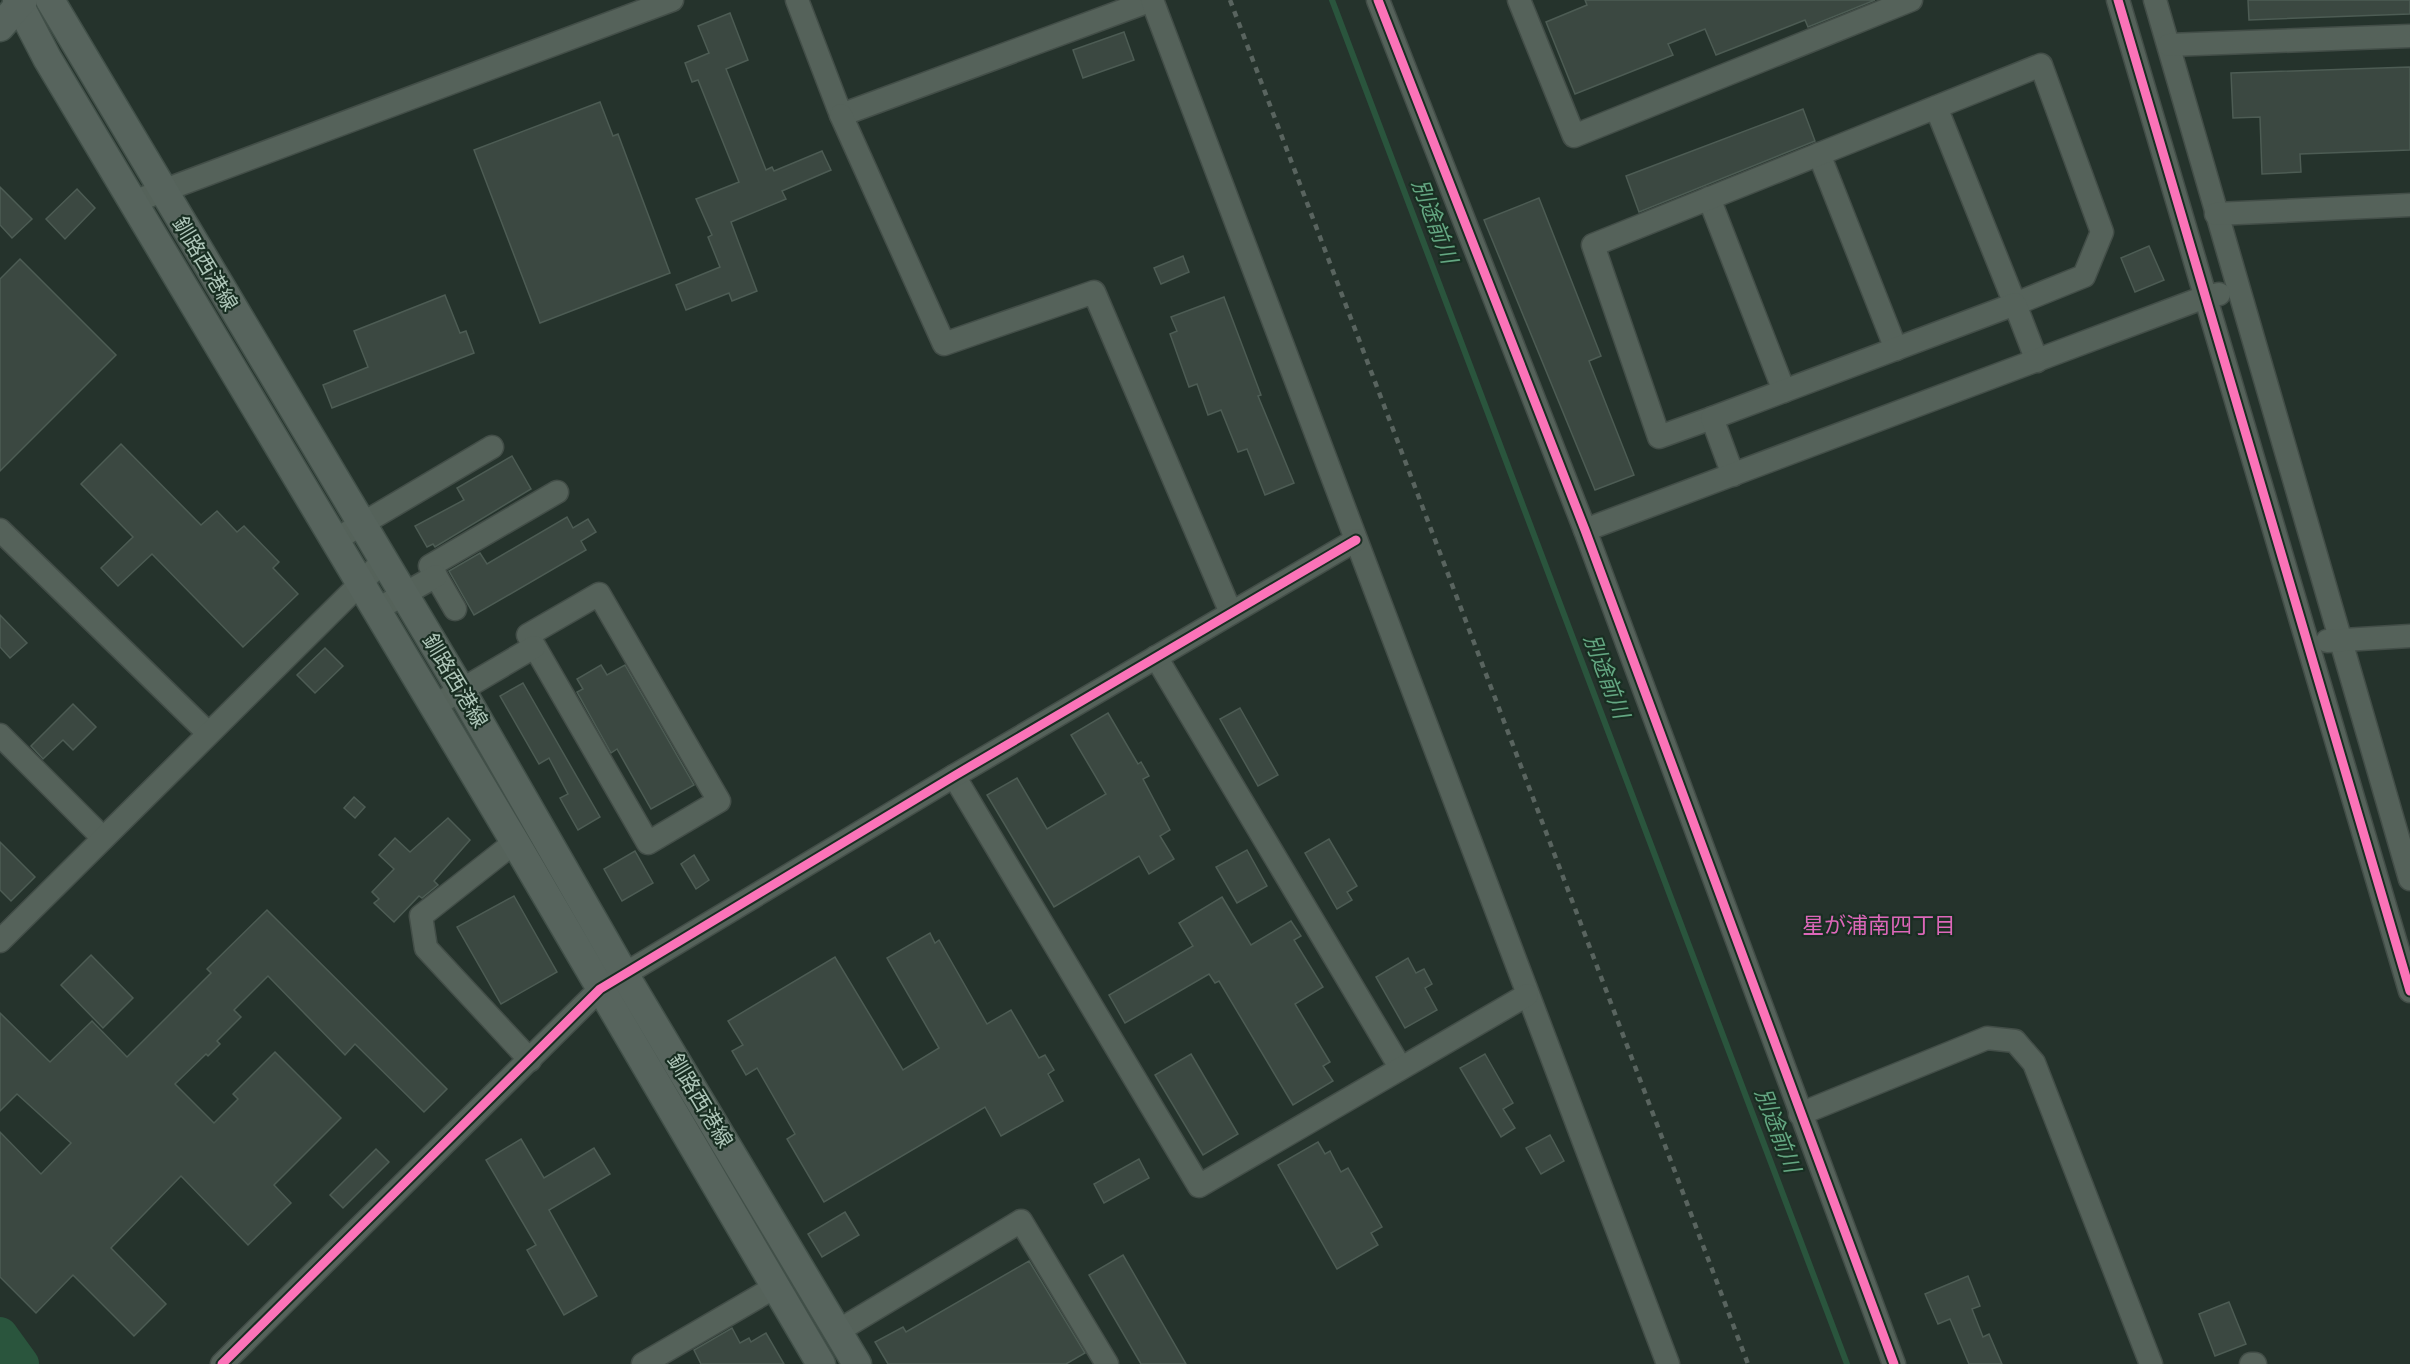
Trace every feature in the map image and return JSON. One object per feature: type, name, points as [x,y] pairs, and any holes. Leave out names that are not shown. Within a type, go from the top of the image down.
[{"type":"main road","name":"釧路西港線","points":[[50,0],[161,191],[461,690],[624,974],[857,1364]]},
{"type":"main road","name":"釧路西港線","points":[[20,1],[46,58],[515,842],[821,1364]]},
{"type":"main road","points":[[0,27],[20,1]]},
{"type":"street","points":[[133,202],[672,0]]},
{"type":"street","points":[[797,0],[841,115],[944,344],[1094,291],[1231,613]]},
{"type":"street","points":[[841,115],[1152,0],[1668,1364]]},
{"type":"street","points":[[1378,0],[1585,530],[1894,1364]]},
{"type":"street","points":[[1520,0],[1574,136],[1911,0]]},
{"type":"street","points":[[2118,0],[2410,991]]},
{"type":"street","points":[[2155,0],[2410,879]]},
{"type":"street","points":[[2169,45],[2410,36]]},
{"type":"street","points":[[2041,65],[2102,232],[2084,276],[1659,437],[1593,245],[1819,154],[2041,65]]},
{"type":"street","points":[[1936,107],[2037,361]]},
{"type":"street","points":[[1819,154],[1896,349]]},
{"type":"street","points":[[1709,198],[1784,391]]},
{"type":"street","points":[[2216,214],[2410,205]]},
{"type":"street","points":[[1585,530],[2205,297],[2239,291]]},
{"type":"street","points":[[1712,418],[1733,475]]},
{"type":"street","points":[[335,540],[492,447]]},
{"type":"street","points":[[455,609],[430,566],[557,492]]},
{"type":"street","points":[[0,530],[208,733]]},
{"type":"street","points":[[222,1364],[600,989],[954,776],[1356,540]]},
{"type":"street","points":[[0,941],[382,562]]},
{"type":"street","points":[[376,610],[436,576]]},
{"type":"street","points":[[599,594],[720,801],[648,843],[534,647],[528,635],[599,594]]},
{"type":"street","points":[[2308,644],[2340,639],[2410,636]]},
{"type":"street","points":[[434,706],[534,647]]},
{"type":"street","points":[[1156,657],[1400,1067]]},
{"type":"street","points":[[0,735],[103,838]]},
{"type":"street","points":[[954,776],[1199,1186],[1527,995]]},
{"type":"street","points":[[515,842],[421,916],[426,948],[530,1060]]},
{"type":"street","points":[[1800,1114],[1987,1038],[2015,1041],[2034,1063],[2151,1364]]},
{"type":"street","points":[[838,1331],[1022,1221],[1107,1364]]},
{"type":"street","points":[[644,1364],[775,1287]]},
{"type":"building","points":[[1585,0],[1875,0],[1808,27],[1805,20],[1716,55],[1705,29],[1668,44],[1673,55],[1575,94],[1546,22],[1587,5]]},
{"type":"building","points":[[2248,0],[2410,0],[2410,14],[2249,20]]},
{"type":"building","points":[[730,13],[748,60],[726,69],[766,170],[772,167],[774,171],[822,151],[831,170],[782,191],[786,199],[731,222],[757,291],[732,301],[729,293],[686,310],[676,285],[720,267],[708,237],[712,235],[696,199],[739,182],[698,80],[692,82],[685,63],[709,53],[698,26]]},
{"type":"building","points":[[1124,32],[1134,60],[1083,78],[1073,50]]},
{"type":"building","points":[[2410,67],[2410,150],[2300,154],[2301,172],[2262,174],[2260,117],[2233,118],[2231,73]]},
{"type":"building","points":[[600,102],[613,136],[618,134],[670,273],[540,323],[474,150]]},
{"type":"building","points":[[1803,109],[1815,141],[1639,212],[1626,176]]},
{"type":"building","points":[[0,187],[32,219],[12,238],[0,225]]},
{"type":"building","points":[[77,189],[95,208],[65,239],[46,219]]},
{"type":"building","points":[[1539,198],[1601,356],[1589,361],[1634,475],[1595,490],[1484,220]]},
{"type":"building","points":[[2149,246],[2164,280],[2135,292],[2121,258]]},
{"type":"building","points":[[1183,256],[1189,272],[1161,284],[1154,268]]},
{"type":"building","points":[[20,259],[116,355],[0,471],[0,279]]},
{"type":"building","points":[[445,295],[460,333],[466,331],[474,353],[332,408],[323,385],[368,367],[354,331]]},
{"type":"building","points":[[1224,297],[1261,395],[1258,396],[1294,483],[1265,495],[1247,449],[1238,452],[1221,410],[1208,415],[1197,384],[1189,387],[1170,334],[1177,331],[1171,317]]},
{"type":"building","points":[[121,444],[201,525],[217,511],[237,532],[244,526],[279,562],[273,568],[298,594],[243,647],[152,554],[118,586],[101,568],[133,537],[81,484]]},
{"type":"building","points":[[512,456],[531,489],[435,547],[433,544],[427,547],[415,526],[464,500],[457,488]]},
{"type":"building","points":[[567,517],[573,528],[588,519],[596,532],[581,541],[586,550],[474,615],[449,571],[480,553],[487,564]]},
{"type":"building","points":[[0,615],[27,643],[10,658],[0,647]]},
{"type":"building","points":[[325,648],[343,666],[315,693],[297,675]]},
{"type":"building","points":[[601,665],[607,675],[625,665],[694,785],[651,809],[617,749],[611,753],[577,692],[583,689],[577,679]]},
{"type":"building","points":[[523,683],[600,817],[578,830],[560,798],[568,794],[549,758],[539,764],[500,696]]},
{"type":"building","points":[[73,704],[96,727],[73,750],[63,740],[43,759],[31,746]]},
{"type":"building","points":[[1240,708],[1278,775],[1258,786],[1220,719]]},
{"type":"building","points":[[1108,713],[1138,764],[1141,762],[1149,776],[1143,779],[1170,830],[1160,836],[1174,859],[1149,874],[1139,856],[1054,907],[987,795],[1017,778],[1047,829],[1106,794],[1071,735]]},
{"type":"building","points":[[354,797],[365,807],[355,818],[344,808]]},
{"type":"building","points":[[448,818],[470,840],[434,881],[438,885],[422,898],[419,896],[394,922],[374,903],[379,899],[372,892],[394,869],[379,855],[395,838],[410,852]]},
{"type":"building","points":[[1329,839],[1357,886],[1347,892],[1352,900],[1337,909],[1305,853]]},
{"type":"building","points":[[0,842],[35,877],[11,901],[0,890]]},
{"type":"building","points":[[1247,850],[1267,886],[1237,903],[1216,867]]},
{"type":"building","points":[[635,851],[653,883],[622,901],[604,869]]},
{"type":"building","points":[[694,855],[709,880],[696,889],[681,864]]},
{"type":"building","points":[[514,896],[557,972],[501,1004],[457,927]]},
{"type":"building","points":[[1222,897],[1251,945],[1291,921],[1301,936],[1294,940],[1323,987],[1295,1004],[1330,1062],[1323,1066],[1333,1081],[1293,1105],[1219,981],[1215,983],[1209,974],[1125,1023],[1109,995],[1193,946],[1179,923]]},
{"type":"building","points":[[267,910],[447,1089],[424,1112],[355,1044],[345,1055],[268,976],[234,1010],[241,1017],[217,1041],[220,1044],[208,1056],[206,1054],[175,1084],[214,1123],[238,1099],[233,1094],[275,1052],[341,1118],[274,1185],[291,1203],[248,1245],[181,1176],[111,1248],[166,1304],[134,1336],[73,1275],[36,1313],[0,1277],[0,1132],[41,1174],[71,1143],[17,1094],[0,1111],[0,1013],[50,1062],[92,1021],[127,1057],[211,973],[207,969]]},
{"type":"building","points":[[930,933],[935,943],[939,940],[987,1024],[1011,1010],[1039,1058],[1045,1055],[1054,1070],[1048,1074],[1063,1101],[1001,1136],[985,1107],[824,1202],[787,1139],[795,1134],[757,1068],[746,1075],[732,1051],[743,1045],[728,1021],[835,957],[903,1070],[939,1048],[887,958]]},
{"type":"building","points":[[91,955],[133,998],[103,1028],[61,985]]},
{"type":"building","points":[[1408,958],[1416,973],[1424,969],[1432,984],[1425,988],[1437,1010],[1405,1028],[1376,977]]},
{"type":"building","points":[[1191,1054],[1238,1134],[1203,1155],[1155,1075]]},
{"type":"building","points":[[1485,1054],[1513,1103],[1503,1109],[1515,1128],[1501,1137],[1460,1068]]},
{"type":"building","points":[[1550,1135],[1564,1161],[1541,1174],[1526,1148]]},
{"type":"building","points":[[521,1139],[544,1178],[594,1148],[610,1174],[549,1210],[597,1296],[564,1315],[527,1250],[536,1245],[486,1160]]},
{"type":"building","points":[[1318,1142],[1325,1154],[1330,1151],[1341,1172],[1348,1168],[1382,1227],[1371,1233],[1378,1245],[1337,1269],[1278,1165]]},
{"type":"building","points":[[376,1149],[389,1162],[343,1208],[330,1195]]},
{"type":"building","points":[[1139,1159],[1149,1178],[1104,1203],[1094,1184]]},
{"type":"building","points":[[845,1212],[859,1235],[822,1257],[808,1234]]},
{"type":"building","points":[[1123,1255],[1186,1364],[1141,1364],[1089,1275]]},
{"type":"building","points":[[1029,1261],[1085,1353],[1066,1364],[888,1364],[875,1342],[903,1327],[906,1332]]},
{"type":"building","points":[[1968,1276],[1980,1306],[1972,1309],[1983,1337],[1989,1334],[2002,1364],[1969,1364],[1950,1319],[1938,1324],[1925,1294]]},
{"type":"building","points":[[2229,1302],[2246,1344],[2215,1356],[2199,1314]]},
{"type":"building","points":[[732,1328],[740,1343],[749,1338],[751,1342],[766,1333],[784,1364],[701,1364],[694,1350]]},
{"type":"waterway","name":"別途前川","points":[[1332,0],[1847,1364]]},
{"type":"waterway","points":[[0,1335],[21,1364]]},
{"type":"railway","points":[[1230,0],[1748,1364]]},
{"type":"cycle path","points":[[1378,0],[1585,530],[1894,1364]]},
{"type":"cycle path","points":[[2118,0],[2410,991]]},
{"type":"cycle path","points":[[222,1364],[600,989],[954,776],[1356,540]]},
{"type":"district","name":"星が浦南四丁目","points":[[1879,925]]}]
